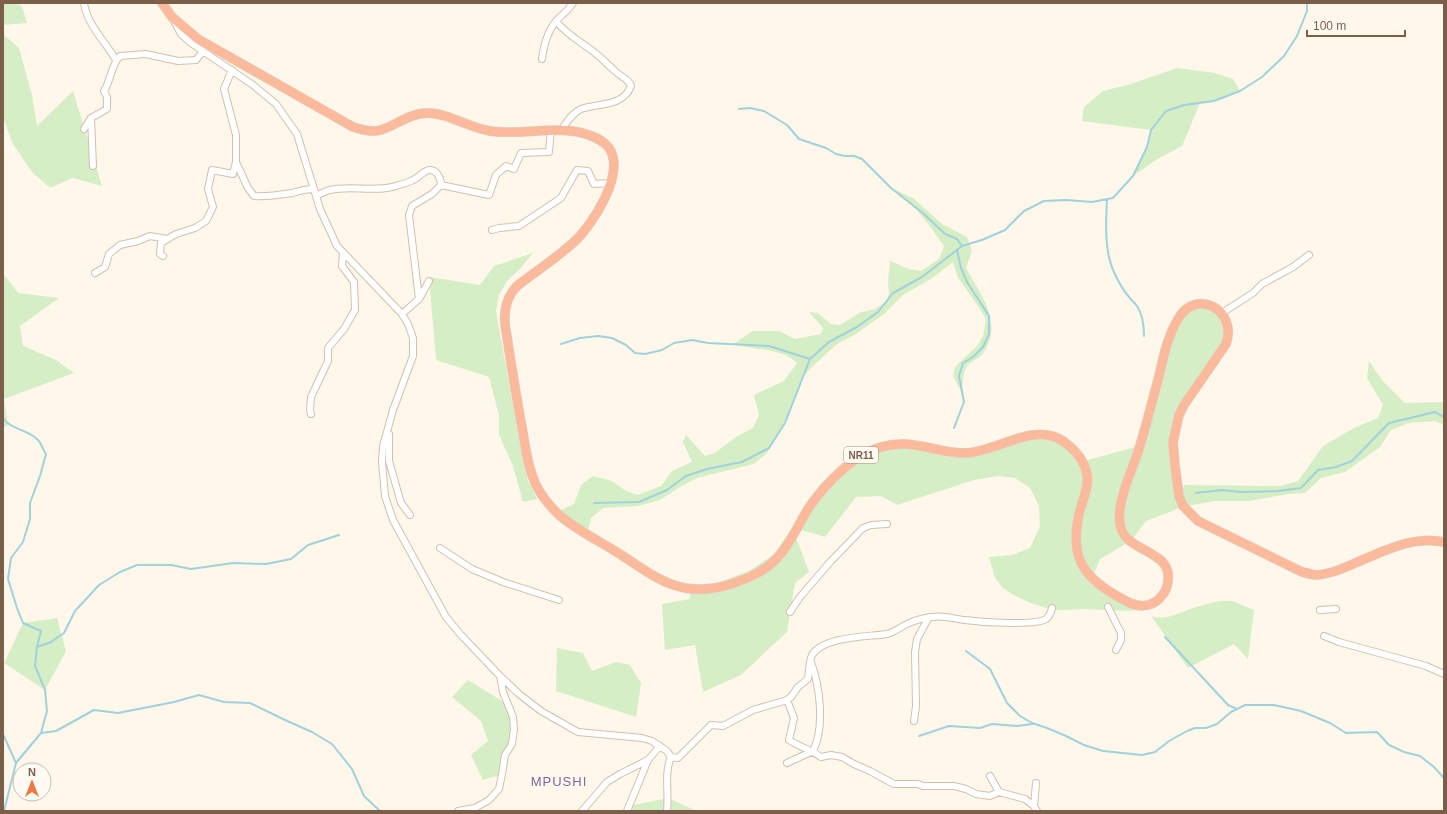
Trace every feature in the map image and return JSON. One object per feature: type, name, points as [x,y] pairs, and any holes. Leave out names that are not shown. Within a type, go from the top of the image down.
[{"type":"highway","name":"NR11","points":[[162,3],[172,17],[198,39],[353,127],[375,132],[386,130],[406,119],[419,114],[427,113],[439,114],[476,128],[490,131],[561,130],[588,134],[598,138],[606,144],[611,150],[613,158],[613,171],[611,183],[602,206],[592,222],[574,242],[511,292],[507,299],[504,324],[528,460],[541,494],[558,514],[567,521],[674,586],[691,590],[710,589],[746,579],[770,566],[785,547],[815,499],[846,466],[866,452],[888,444],[905,444],[949,452],[976,452],[1024,437],[1041,434],[1057,438],[1063,442],[1078,455],[1084,465],[1087,476],[1086,493],[1077,525],[1075,545],[1077,556],[1082,566],[1098,584],[1127,602],[1141,606],[1154,602],[1164,592],[1168,580],[1168,573],[1163,563],[1125,536],[1120,527],[1122,500],[1139,448],[1165,351],[1178,319],[1184,310],[1189,306],[1196,304],[1211,305],[1222,313]]},
{"type":"highway","points":[[1222,313],[1228,324],[1228,339],[1219,355],[1184,404],[1179,414],[1174,432],[1174,451],[1179,496],[1183,506],[1192,516],[1208,527],[1300,571],[1316,575],[1343,569],[1389,548],[1404,544],[1423,540],[1444,542]]},
{"type":"street","points":[[84,3],[86,12],[100,39],[116,60]]},
{"type":"street","points":[[542,59],[546,38],[556,21],[573,3]]},
{"type":"street","points":[[172,17],[181,34],[191,44],[265,93],[276,104],[297,134],[316,196],[327,226],[337,246],[402,314],[408,324],[413,338],[413,356],[393,410],[383,446],[382,462],[385,496],[393,520],[446,617],[500,676],[519,694],[541,711],[578,732],[642,738],[668,751],[671,757],[668,766],[667,811]]},
{"type":"street","points":[[556,21],[571,37],[596,53],[615,71],[630,82],[631,86],[628,93],[618,100],[580,110],[570,117],[561,130]]},
{"type":"street","points":[[84,129],[91,118],[107,109],[107,97],[104,92],[116,60],[120,56],[146,54],[178,61],[196,60],[203,51]]},
{"type":"street","points":[[163,256],[160,254],[161,243],[176,234],[195,228],[206,221],[213,208],[208,189],[212,170],[233,174],[236,162],[236,135],[224,90],[232,70]]},
{"type":"street","points":[[91,118],[93,166]]},
{"type":"street","points":[[441,186],[489,195],[496,175],[506,166],[514,169],[521,153],[549,152],[551,130]]},
{"type":"street","points":[[236,162],[248,188],[254,196],[267,197],[294,193],[303,189],[314,189]]},
{"type":"street","points":[[316,196],[330,190],[346,188],[391,188],[413,180],[429,170],[438,175],[441,181],[441,186]]},
{"type":"street","points":[[492,230],[519,226],[561,198],[576,170],[588,171],[594,184],[611,183]]},
{"type":"street","points":[[419,299],[410,223],[410,209],[412,206],[432,194],[441,186]]},
{"type":"street","points":[[95,273],[105,267],[109,254],[120,245],[150,236],[167,239]]},
{"type":"street","points":[[311,414],[311,398],[328,361],[328,348],[344,329],[356,310],[354,282],[342,266],[343,254]]},
{"type":"street","points":[[1222,313],[1254,293],[1262,284],[1293,267],[1309,255]]},
{"type":"street","points":[[402,314],[419,299],[429,281]]},
{"type":"street","points":[[389,427],[389,461],[401,503],[410,515]]},
{"type":"street","points":[[790,612],[831,561],[863,528],[872,525],[887,524]]},
{"type":"street","points":[[440,548],[472,569],[503,582],[559,600]]},
{"type":"street","points":[[1108,607],[1121,634],[1121,640],[1116,650]]},
{"type":"street","points":[[671,757],[678,758],[711,725],[723,726],[753,710],[791,698],[798,688],[808,679],[810,661],[815,651],[825,645],[860,636],[888,634],[906,624],[929,617],[949,617],[964,620],[1004,622],[1039,622],[1047,618],[1052,608]]},
{"type":"street","points":[[1320,610],[1336,609]]},
{"type":"street","points":[[914,721],[916,706],[915,652],[917,639],[929,617]]},
{"type":"street","points":[[1324,636],[1339,642],[1426,666],[1444,674]]},
{"type":"street","points":[[787,763],[813,751],[818,738],[820,715],[819,694],[816,677],[810,661]]},
{"type":"street","points":[[458,811],[475,808],[489,800],[499,789],[504,755],[512,744],[514,730],[513,717],[503,692],[500,676]]},
{"type":"street","points":[[787,700],[794,718],[789,740],[798,746],[813,751],[821,757],[830,755],[842,757],[894,784],[954,786],[966,789],[976,794],[990,796],[999,792],[1025,799],[1036,808]]},
{"type":"street","points":[[627,811],[648,760],[660,746]]},
{"type":"street","points":[[582,811],[607,782],[648,760]]},
{"type":"street","points":[[990,776],[999,792]]},
{"type":"street","points":[[1036,783],[1036,808]]},
{"type":"green space","points":[[3,3],[15,3],[22,6],[27,23],[3,25]]},
{"type":"green space","points":[[3,34],[19,48],[32,95],[37,126],[73,91],[102,186],[73,178],[50,188],[32,172],[13,144],[3,118]]},
{"type":"green space","points":[[1177,68],[1215,73],[1233,79],[1240,91],[1214,101],[1200,103],[1182,146],[1156,160],[1133,176],[1147,147],[1151,130],[1082,121],[1084,107],[1103,91],[1131,84]]},
{"type":"green space","points":[[891,188],[913,198],[942,224],[967,237],[972,251],[966,268],[984,299],[991,321],[991,333],[989,344],[982,355],[969,364],[965,370],[962,393],[953,376],[955,367],[977,346],[983,336],[986,319],[958,278],[953,262],[931,279],[903,295],[884,314],[856,334],[837,344],[813,366],[802,378],[785,423],[767,453],[754,464],[697,478],[660,500],[638,506],[603,508],[591,518],[588,531],[557,512],[574,504],[581,485],[593,476],[612,481],[626,491],[638,495],[661,486],[672,471],[692,462],[683,442],[686,435],[705,456],[715,453],[736,437],[753,428],[759,415],[754,395],[784,381],[797,363],[791,358],[776,352],[733,344],[753,331],[779,331],[795,339],[821,334],[823,328],[809,312],[818,313],[831,324],[840,325],[861,312],[875,309],[887,301],[889,293],[888,283],[890,261],[909,269],[921,271],[939,259],[944,246],[914,207]]},
{"type":"green space","points":[[533,253],[520,269],[507,281],[499,295],[496,311],[519,440],[528,481],[537,499],[523,502],[513,466],[499,435],[499,415],[489,377],[436,360],[429,277],[480,285],[494,266]]},
{"type":"green space","points":[[3,273],[18,293],[59,298],[20,326],[23,346],[56,360],[74,373],[4,399],[8,425],[3,428]]},
{"type":"green space","points":[[1190,303],[1221,308],[1227,338],[1178,409],[1177,494],[1185,485],[1280,486],[1298,481],[1323,446],[1354,428],[1378,418],[1383,405],[1367,378],[1369,361],[1382,380],[1405,403],[1444,402],[1444,425],[1435,421],[1409,423],[1391,430],[1380,447],[1345,472],[1321,478],[1305,493],[1288,494],[1250,501],[1214,501],[1182,507],[1146,521],[1131,541],[1100,559],[1091,581],[1126,605],[1137,610],[1052,610],[1015,596],[1003,588],[995,578],[989,557],[1012,555],[1030,548],[1040,526],[1039,506],[1030,488],[1015,478],[998,476],[974,480],[897,505],[881,496],[856,497],[825,537],[793,527],[810,503],[845,462],[864,449],[881,442],[903,441],[951,451],[1058,436],[1080,462],[1136,447],[1163,351]]},
{"type":"green space","points":[[792,528],[809,572],[795,583],[787,632],[741,675],[703,692],[695,645],[665,650],[662,604],[690,599],[689,585],[717,583],[749,571],[773,555]]},
{"type":"green space","points":[[1220,601],[1232,601],[1254,610],[1248,659],[1234,644],[1188,668],[1151,616],[1162,618],[1167,617]]},
{"type":"green space","points":[[57,618],[66,651],[45,690],[4,663],[23,623]]},
{"type":"green space","points":[[557,648],[583,653],[592,671],[616,662],[630,665],[641,683],[636,717],[556,691]]},
{"type":"green space","points":[[468,680],[507,704],[514,730],[505,755],[502,774],[483,780],[471,755],[488,741],[481,721],[452,697]]},
{"type":"green space","points":[[668,798],[697,811],[627,811],[629,806]]},
{"type":"waterway","points":[[594,503],[639,502],[667,490],[686,476],[707,469],[742,462],[769,448],[785,423],[810,359],[829,342],[857,327],[878,312],[893,293],[922,277],[962,246],[982,240],[1005,230],[1024,211],[1044,201],[1066,200],[1092,202],[1113,198],[1133,176],[1147,147],[1151,130],[1166,111],[1184,105],[1214,101],[1240,91],[1262,77],[1284,56],[1297,36],[1307,11],[1307,3]]},
{"type":"waterway","points":[[739,109],[750,108],[764,111],[787,125],[799,139],[826,148],[836,154],[854,156],[862,159],[891,188],[924,214],[945,234],[957,239],[962,246]]},
{"type":"waterway","points":[[1107,199],[1106,235],[1110,262],[1122,287],[1141,313],[1144,336]]},
{"type":"waterway","points":[[954,428],[964,402],[959,376],[963,363],[973,357],[983,347],[989,334],[989,316],[967,282],[961,268],[957,250]]},
{"type":"waterway","points":[[561,344],[580,338],[598,336],[612,338],[626,345],[635,353],[645,354],[662,350],[674,343],[692,340],[708,343],[769,346],[810,359]]},
{"type":"waterway","points":[[1196,493],[1222,490],[1241,492],[1278,491],[1301,488],[1318,470],[1336,467],[1352,461],[1389,423],[1435,412],[1444,417]]},
{"type":"waterway","points":[[3,418],[10,425],[34,436],[39,441],[46,454],[30,503],[30,519],[23,542],[11,558],[8,579],[23,623],[41,631],[37,647],[35,666],[45,690],[47,711],[41,733],[17,762]]},
{"type":"waterway","points":[[37,647],[51,642],[64,633],[75,611],[99,585],[120,572],[137,565],[171,565],[191,569],[233,563],[266,564],[291,559],[308,545],[339,535]]},
{"type":"waterway","points":[[1165,637],[1228,705],[1237,709]]},
{"type":"waterway","points":[[966,651],[990,669],[1007,703],[1020,716],[1032,723],[1066,736],[1084,745],[1103,751],[1142,755],[1155,752],[1169,741],[1187,731],[1195,728],[1206,728],[1217,724],[1231,712],[1245,705],[1274,705],[1301,711],[1330,723],[1346,733],[1377,732],[1389,745],[1404,752],[1420,756],[1434,767],[1444,778]]},
{"type":"waterway","points":[[41,733],[56,731],[94,710],[118,713],[174,702],[199,695],[224,702],[250,703],[312,732],[332,744],[352,769],[364,796],[380,811]]},
{"type":"waterway","points":[[919,736],[949,726],[980,728],[992,724],[1017,726],[1033,724]]},
{"type":"waterway","points":[[3,734],[16,763],[4,811]]},
{"type":"district","name":"MPUSHI","points":[[559,781]]}]
